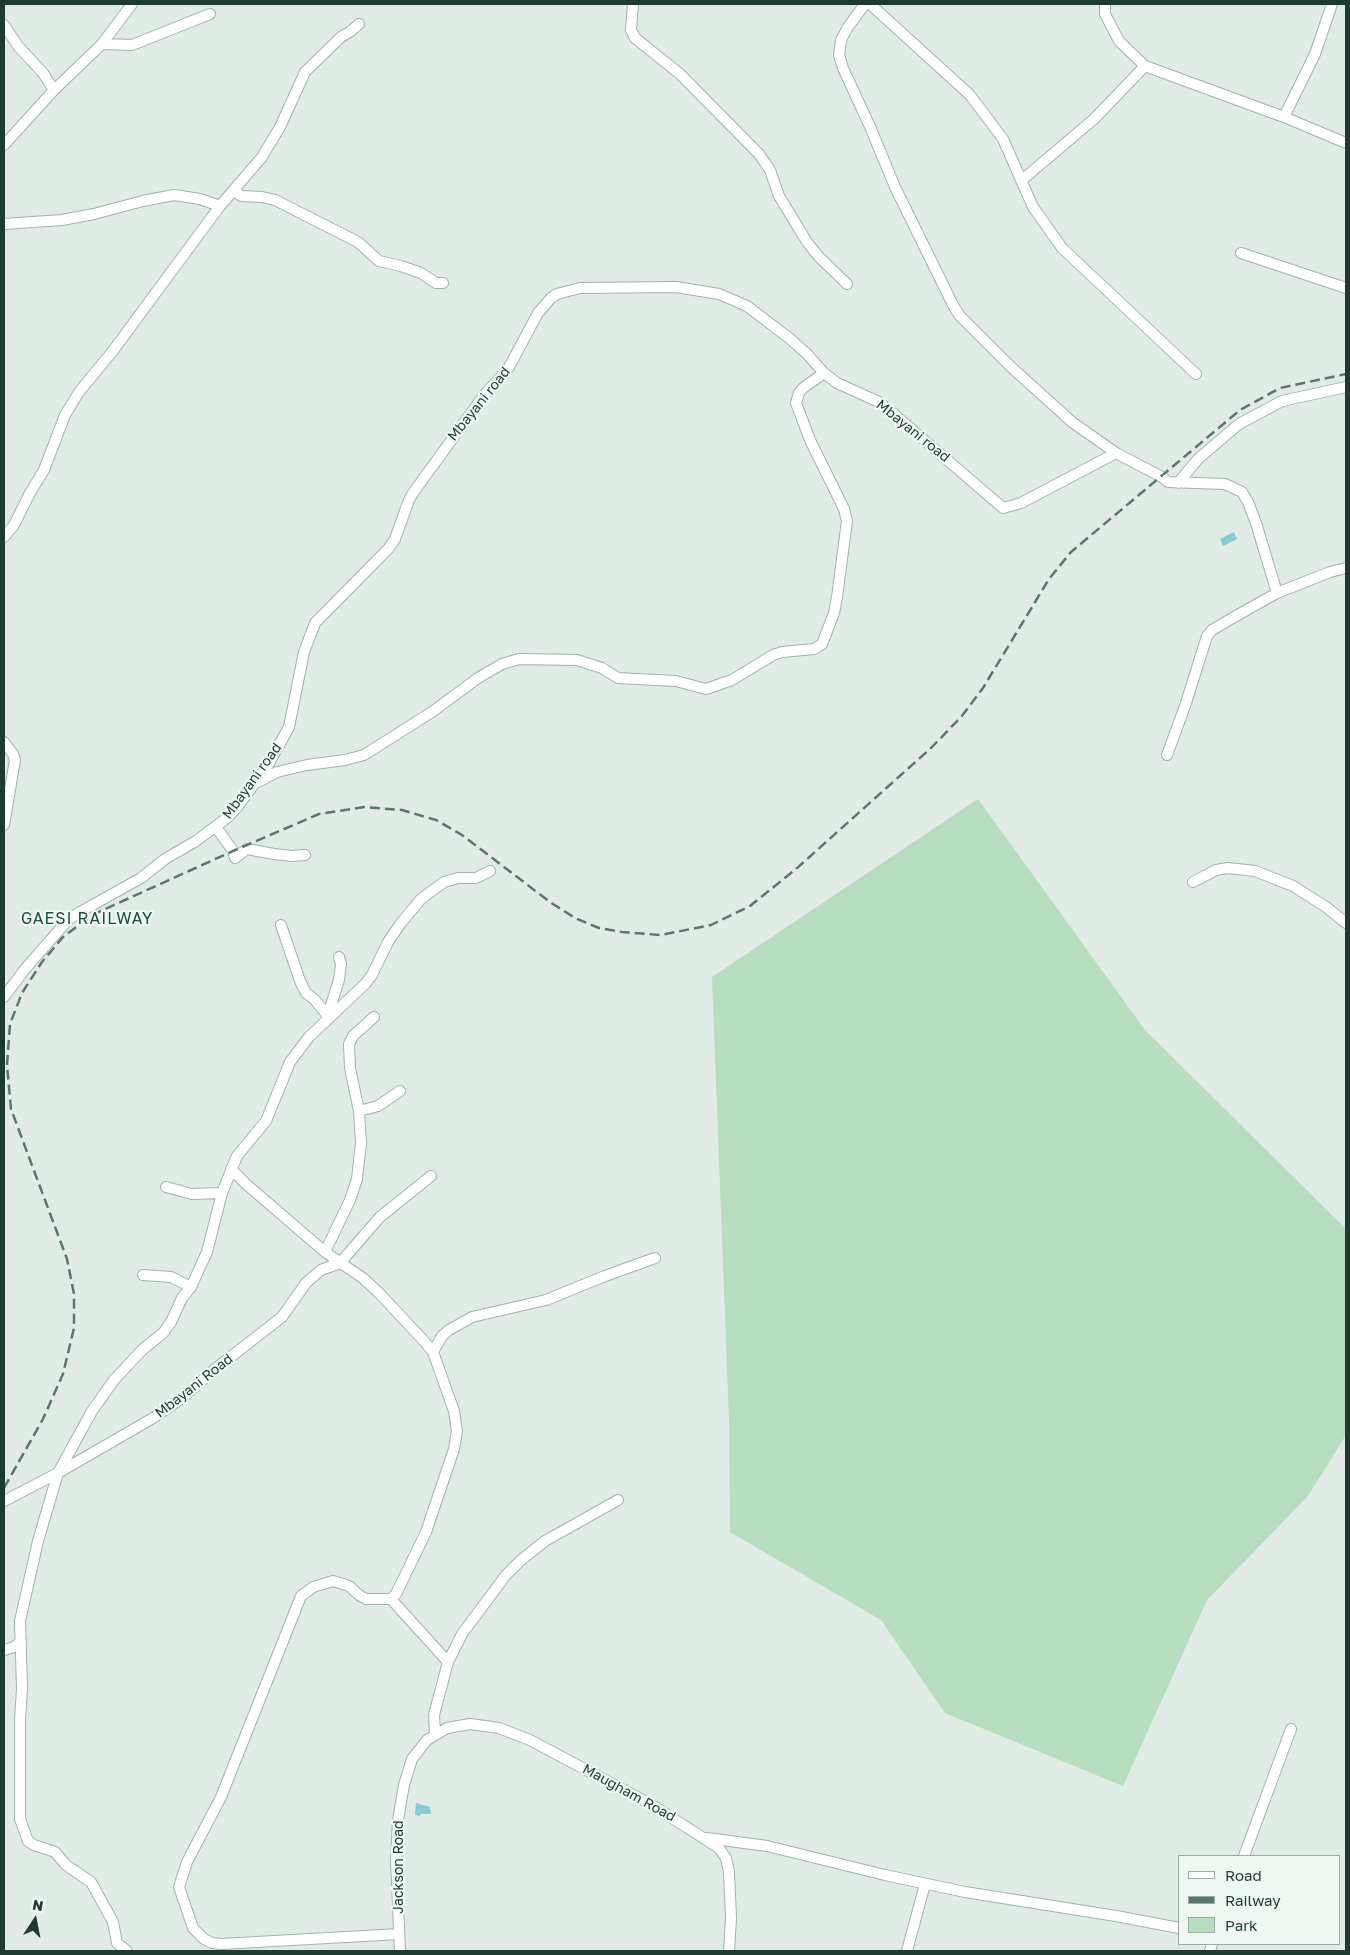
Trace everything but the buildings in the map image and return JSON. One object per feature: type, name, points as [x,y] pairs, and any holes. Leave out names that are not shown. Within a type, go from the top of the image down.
[{"type":"street","points":[[4,145],[54,90],[102,44],[132,4]]},
{"type":"street","points":[[633,4],[631,30],[635,38],[680,74],[759,154],[770,170],[779,196],[807,242],[819,257],[847,284]]},
{"type":"street","points":[[865,4],[848,26],[841,40],[840,55],[843,68],[895,187],[954,307],[968,326],[1072,422],[1116,453],[1168,482],[1225,484],[1242,492],[1256,523],[1278,594]]},
{"type":"street","points":[[870,4],[970,95],[1003,139],[1033,207],[1062,248],[1196,374]]},
{"type":"street","points":[[1105,4],[1105,14],[1119,42],[1145,66],[1284,117],[1346,143]]},
{"type":"street","points":[[1284,117],[1315,54],[1332,4]]},
{"type":"street","points":[[102,44],[132,45],[210,14]]},
{"type":"street","points":[[4,536],[18,518],[44,470],[65,415],[80,392],[112,352],[220,206],[254,167],[270,144],[305,72],[341,37],[359,24]]},
{"type":"street","points":[[4,25],[18,46],[43,73],[54,90]]},
{"type":"street","points":[[1022,180],[1094,119],[1145,66]]},
{"type":"street","points":[[234,190],[242,196],[275,200],[358,242],[379,261],[401,266],[421,274],[436,283],[443,283]]},
{"type":"street","points":[[4,224],[62,220],[86,216],[174,195],[200,199],[220,206]]},
{"type":"street","points":[[1241,253],[1346,288]]},
{"type":"street","name":"Mbayani road","points":[[4,997],[25,969],[68,920],[141,878],[227,818],[268,765],[289,727],[304,652],[315,623],[389,548],[395,539],[413,493],[485,394],[508,369],[534,319],[551,298],[572,289],[676,287],[719,294],[747,306],[758,312],[807,354],[824,373],[842,386],[879,402],[1003,508],[1021,503],[1116,453]]},
{"type":"street","points":[[252,785],[277,772],[364,755],[420,720],[478,678],[502,664],[519,659],[577,660],[602,668],[618,678],[676,681],[706,689],[732,680],[773,655],[782,652],[814,649],[822,644],[834,613],[846,521],[844,509],[810,440],[796,403],[799,393],[803,388],[824,373]]},
{"type":"street","points":[[1178,483],[1198,459],[1239,424],[1282,401],[1346,387]]},
{"type":"street","points":[[1166,755],[1185,706],[1207,636],[1212,630],[1278,594],[1330,572],[1346,568]]},
{"type":"street","points":[[4,742],[15,760],[4,825]]},
{"type":"street","points":[[216,827],[233,850],[235,858],[247,849],[292,856],[305,855]]},
{"type":"street","points":[[1193,882],[1216,870],[1228,868],[1255,871],[1293,886],[1326,907],[1346,923]]},
{"type":"street","points":[[127,1951],[117,1943],[113,1922],[91,1882],[66,1865],[55,1852],[28,1841],[20,1819],[20,1621],[38,1541],[58,1473],[67,1454],[106,1392],[127,1366],[163,1333],[171,1322],[207,1252],[222,1192],[231,1169],[240,1150],[266,1121],[290,1062],[327,1019],[365,984],[372,975],[392,935],[421,899],[444,882],[458,878],[476,878],[490,871]]},
{"type":"street","points":[[281,925],[300,981],[306,993],[314,999],[327,1019]]},
{"type":"street","points":[[327,1019],[340,973],[341,964],[339,957]]},
{"type":"street","points":[[325,1252],[358,1179],[361,1143],[359,1111],[350,1068],[349,1044],[350,1040],[359,1030],[374,1017]]},
{"type":"street","points":[[359,1111],[378,1106],[400,1091]]},
{"type":"street","points":[[231,1169],[325,1252],[364,1279],[433,1352],[455,1417],[456,1440],[426,1532],[402,1586],[391,1599]]},
{"type":"street","points":[[340,1263],[380,1217],[431,1176]]},
{"type":"street","points":[[166,1187],[192,1194],[222,1192]]},
{"type":"street","points":[[433,1352],[442,1336],[448,1330],[472,1317],[546,1300],[655,1258]]},
{"type":"street","name":"Mbayani Road","points":[[4,1501],[58,1473],[153,1418],[182,1398],[215,1369],[282,1317],[306,1283],[316,1274],[327,1267],[340,1263]]},
{"type":"street","points":[[142,1276],[171,1277],[191,1286]]},
{"type":"street","points":[[435,1734],[434,1716],[448,1662],[462,1634],[506,1575],[520,1561],[557,1534],[618,1500]]},
{"type":"street","points":[[399,1934],[218,1948],[204,1939],[193,1928],[182,1900],[179,1886],[180,1880],[187,1862],[221,1798],[301,1596],[313,1587],[333,1581],[349,1586],[359,1595],[366,1598],[391,1599],[448,1662]]},
{"type":"street","points":[[4,1650],[14,1647],[21,1642]]},
{"type":"street","name":"Maugham Road","points":[[435,1734],[447,1728],[470,1724],[499,1728],[530,1740],[613,1784],[706,1838],[719,1848],[726,1858],[729,1872],[731,1918],[729,1951]]},
{"type":"street","points":[[1244,1855],[1291,1730]]},
{"type":"street","name":"Jackson Road","points":[[400,1951],[396,1861],[398,1820],[404,1785],[412,1759],[419,1748],[435,1734]]},
{"type":"street","points":[[706,1838],[767,1846],[925,1884],[1178,1928]]},
{"type":"street","points":[[907,1951],[925,1884]]},
{"type":"green space","points":[[978,799],[1145,1030],[1346,1229],[1346,1435],[1308,1496],[1207,1600],[1123,1786],[945,1713],[881,1620],[730,1532],[729,1419],[712,977]]},
{"type":"water","points":[[1234,532],[1237,539],[1223,546],[1220,539]]},
{"type":"water","points":[[416,1803],[430,1807],[431,1814],[415,1815]]},
{"type":"railway","points":[[4,1488],[43,1419],[63,1374],[74,1328],[74,1294],[67,1259],[11,1109],[7,1065],[10,1024],[22,993],[42,962],[63,937],[92,915],[233,851],[319,814],[364,807],[402,810],[436,820],[462,835],[550,902],[575,918],[599,928],[661,935],[711,925],[750,906],[796,869],[931,748],[961,717],[983,688],[1049,579],[1071,552],[1240,410],[1280,388],[1346,374]]},
{"type":"district","name":"GAESI RAILWAY","points":[[87,919]]}]
